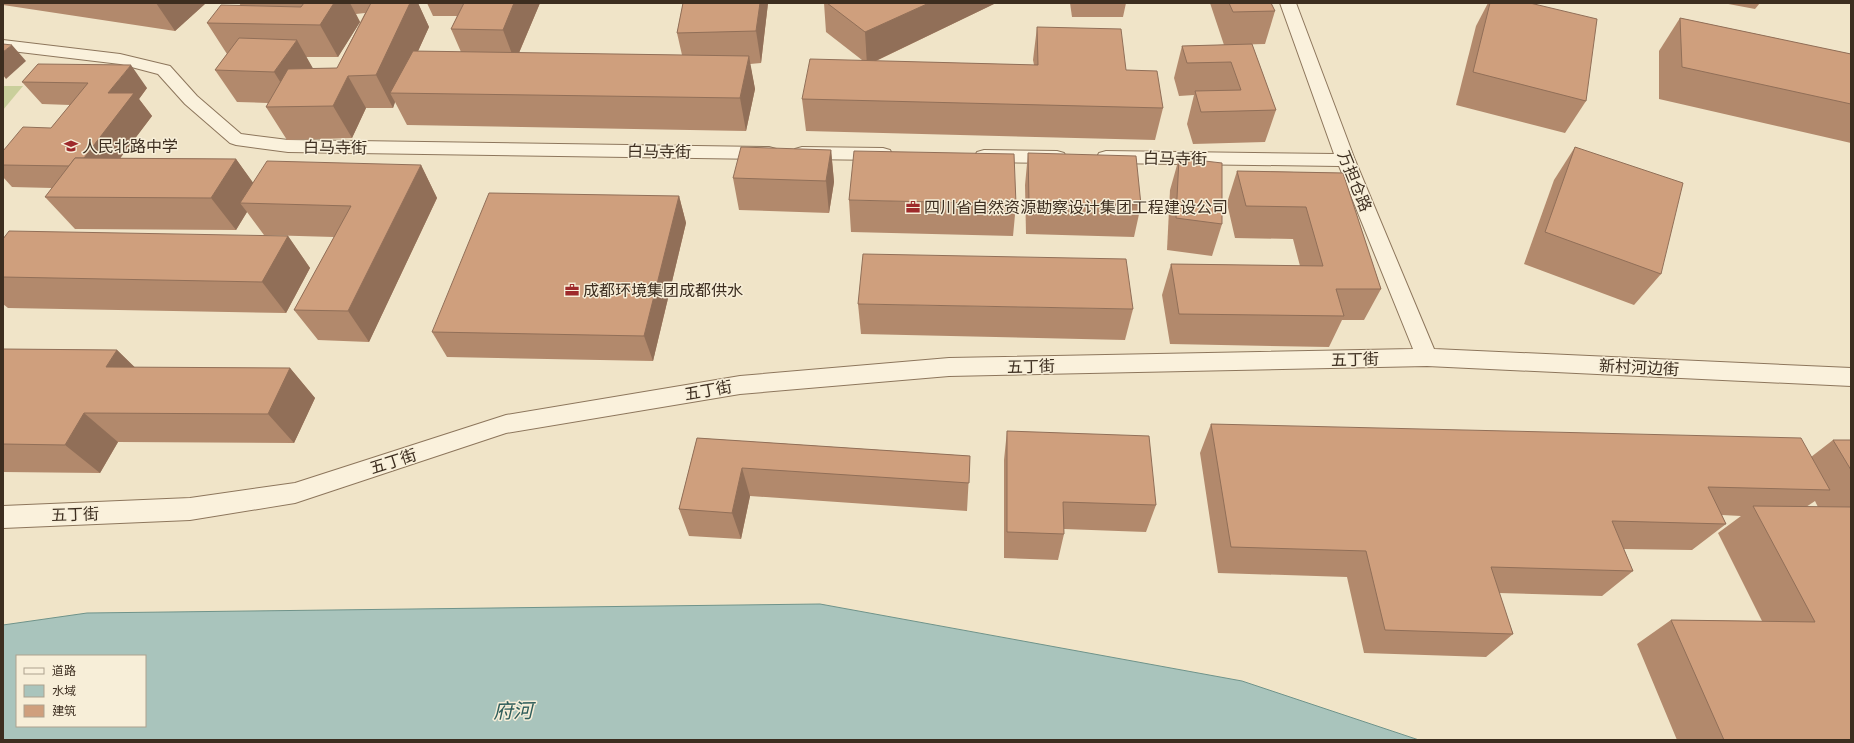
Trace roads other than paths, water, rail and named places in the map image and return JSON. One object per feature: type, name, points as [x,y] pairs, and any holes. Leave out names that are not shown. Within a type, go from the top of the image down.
[{"type":"street","name":"万担仓路","points":[[1288,3],[1346,160],[1427,357]]},
{"type":"street","name":"白马寺街","points":[[3,45],[120,59],[164,70],[191,100],[236,139],[288,146],[900,154]]},
{"type":"street","name":"白马寺街","points":[[964,155],[1346,160]]},
{"type":"street","name":"新村河边街","points":[[1427,357],[1851,377]]},
{"type":"street","name":"五丁街","points":[[3,517],[190,509],[295,493],[506,424],[740,385],[949,367],[1427,357]]},
{"type":"water","name":"府河","points":[[820,604],[1242,681],[1419,740],[3,740],[3,625],[87,613]]},
{"type":"place","name":"人民北路中学","points":[[71,146]]},
{"type":"place","name":"四川省自然资源勘察设计集团工程建设公司","points":[[913,207]]},
{"type":"place","name":"成都环境集团成都供水","points":[[572,290]]}]
